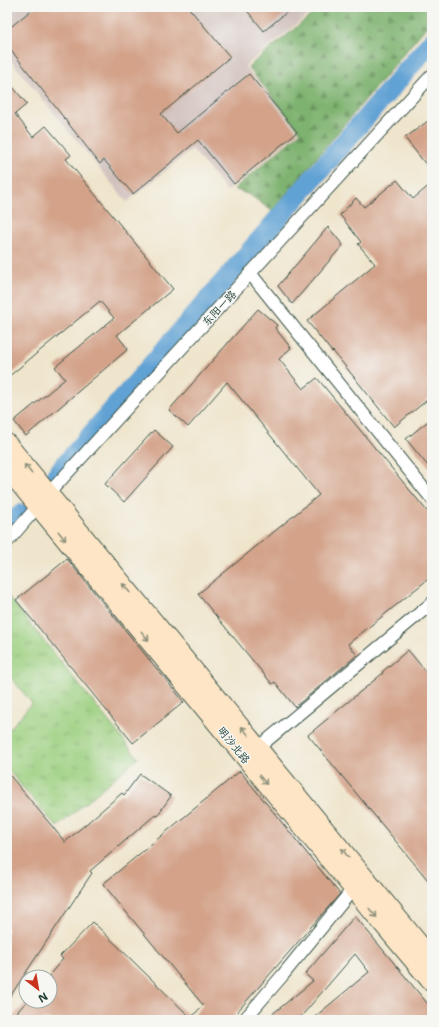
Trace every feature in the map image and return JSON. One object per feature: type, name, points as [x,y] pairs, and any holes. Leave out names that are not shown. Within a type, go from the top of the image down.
[{"type":"street","name":"东阳一路","points":[[7,542],[43,500],[432,75]]},
{"type":"street","points":[[250,273],[432,499]]},
{"type":"street","points":[[7,443],[43,500]]},
{"type":"street","points":[[7,469],[43,500]]},
{"type":"street","name":"明沙北路","points":[[43,500],[358,882],[432,983]]},
{"type":"street","points":[[252,753],[432,603]]},
{"type":"street","points":[[244,1020],[282,976],[358,882]]},
{"type":"street","name":"明沙北路","points":[[358,882],[432,959]]},
{"type":"shaded area","points":[[7,7],[318,7],[245,66],[299,132],[227,191],[192,149],[127,202],[7,56]]},
{"type":"green space","points":[[321,7],[427,7],[432,13],[432,20],[272,211],[250,195],[234,189],[301,132],[248,67]]},
{"type":"green space","points":[[7,595],[138,758],[57,827],[7,769],[7,732],[32,703],[7,673]]},
{"type":"building","points":[[35,7],[188,7],[230,57],[161,114],[177,133],[249,74],[297,132],[234,184],[198,140],[133,194],[104,160],[100,164],[7,45],[7,30]]},
{"type":"building","points":[[244,7],[293,7],[264,31]]},
{"type":"building","points":[[7,80],[27,104],[15,114],[33,137],[46,126],[71,155],[66,159],[173,289],[117,335],[128,349],[26,436],[14,421],[65,379],[55,367],[114,318],[100,301],[7,378]]},
{"type":"building","points":[[432,118],[432,172],[405,138]]},
{"type":"building","points":[[397,180],[413,199],[432,183],[432,396],[394,427],[307,321],[375,264],[358,244],[361,242],[340,215],[356,198],[364,207]]},
{"type":"building","points":[[328,227],[343,245],[292,304],[278,286]]},
{"type":"building","points":[[258,309],[277,325],[275,328],[291,348],[279,359],[303,389],[317,378],[432,517],[432,576],[348,644],[357,655],[295,707],[275,682],[272,684],[198,594],[319,495],[227,382],[188,427],[169,410]]},
{"type":"building","points":[[432,418],[432,471],[406,439]]},
{"type":"building","points":[[154,430],[173,447],[124,502],[105,484]]},
{"type":"building","points":[[67,559],[184,702],[133,743],[16,600]]},
{"type":"building","points":[[408,650],[432,679],[432,885],[308,735],[383,673],[382,672]]},
{"type":"building","points":[[240,771],[340,894],[230,1020],[10,1020],[20,1009],[58,1009],[58,969],[54,969],[63,959],[60,956],[93,922],[191,1018],[203,1005],[103,884]]},
{"type":"building","points":[[7,772],[65,842],[122,793],[124,795],[140,774],[171,796],[157,816],[155,815],[90,871],[92,873],[28,969],[18,969],[18,984],[7,1001]]},
{"type":"building","points":[[355,916],[432,1009],[432,1020],[311,1020],[369,972],[355,954],[298,1020],[265,1020],[313,981],[305,974]]},
{"type":"waterway","points":[[56,475],[432,41]]},
{"type":"waterway","points":[[7,530],[21,514]]}]
